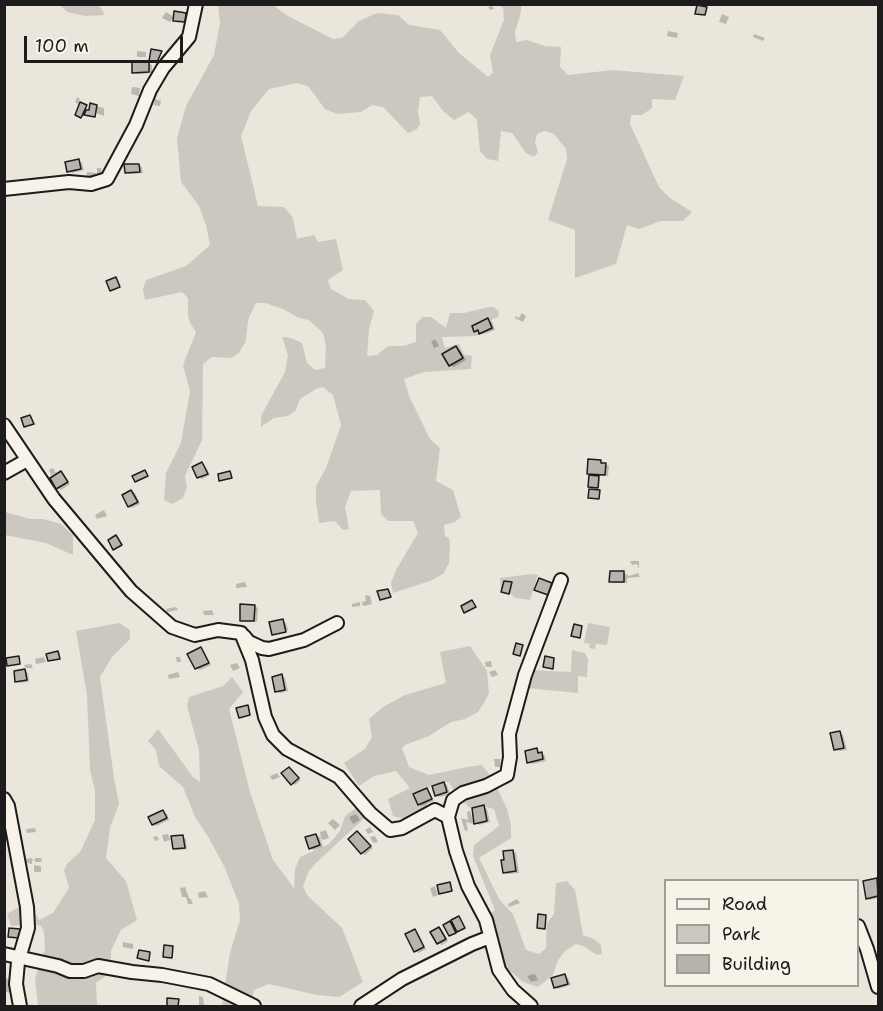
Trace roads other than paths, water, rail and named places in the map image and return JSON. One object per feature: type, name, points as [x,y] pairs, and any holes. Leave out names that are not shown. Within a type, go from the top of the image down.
[{"type":"street","points":[[4,189],[69,182],[91,184],[107,179],[136,125],[150,90],[163,68],[189,37],[196,4]]},
{"type":"street","points":[[4,425],[54,499],[131,591],[172,627],[195,635],[218,630],[241,633],[249,642],[262,648],[269,648],[304,640],[337,623]]},
{"type":"street","points":[[4,473],[27,460]]},
{"type":"street","points":[[531,1006],[513,990],[499,970],[486,920],[468,886],[448,817],[453,800],[463,793],[486,786],[507,775],[510,757],[509,734],[525,675],[561,580]]},
{"type":"street","points":[[241,633],[252,660],[266,717],[273,735],[287,749],[339,777],[370,813],[390,830],[402,828],[435,810],[448,817]]},
{"type":"street","points":[[4,799],[8,806],[27,907],[28,928],[19,957],[16,984],[20,1006]]},
{"type":"street","points":[[859,929],[879,987]]},
{"type":"street","points":[[361,1006],[402,979],[490,937]]},
{"type":"street","points":[[4,954],[58,966],[70,971],[84,971],[98,966],[209,984],[254,1006]]}]
